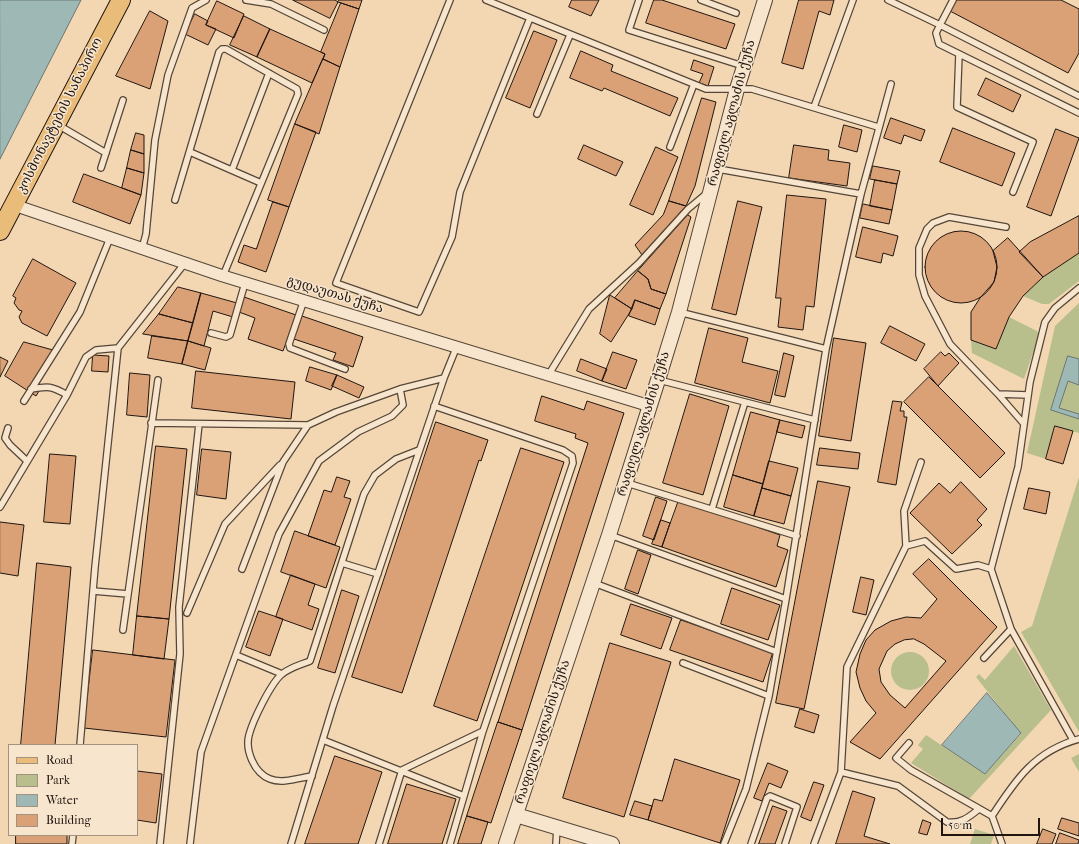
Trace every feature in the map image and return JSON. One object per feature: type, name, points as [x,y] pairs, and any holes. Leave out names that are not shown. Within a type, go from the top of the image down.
[{"type":"main road","name":"კოსმონავტების სანაპირო","points":[[0,232],[121,0]]},
{"type":"street","name":"რაფიელ აგლაძის ქუჩა","points":[[506,844],[609,535],[679,312],[743,66],[765,0]]},
{"type":"street","name":"გუდაუთას ქუჩა","points":[[14,205],[245,283],[457,346],[650,406]]},
{"type":"street","points":[[516,814],[612,844]]},
{"type":"lane","points":[[142,249],[146,234],[155,140],[168,75],[192,8],[206,0]]},
{"type":"lane","points":[[246,0],[271,4],[324,30]]},
{"type":"lane","points":[[450,0],[336,283],[419,312],[452,237],[460,192],[530,18]]},
{"type":"lane","points":[[486,0],[706,89],[752,89],[878,127]]},
{"type":"lane","points":[[639,0],[629,30],[743,66]]},
{"type":"lane","points":[[701,0],[736,13]]},
{"type":"lane","points":[[814,107],[853,0]]},
{"type":"lane","points":[[888,0],[940,24],[1079,96]]},
{"type":"lane","points":[[953,0],[936,33],[939,44],[1079,113]]},
{"type":"lane","points":[[537,114],[570,35]]},
{"type":"lane","points":[[175,200],[219,52],[222,49],[226,49],[294,86],[298,92],[223,276]]},
{"type":"lane","points":[[959,54],[957,107],[1033,142],[1013,192]]},
{"type":"lane","points":[[232,170],[269,73]]},
{"type":"lane","points":[[670,147],[694,84]]},
{"type":"lane","points":[[724,844],[746,789],[769,696],[826,348],[861,194],[878,127],[891,84]]},
{"type":"lane","points":[[101,168],[123,100]]},
{"type":"lane","points":[[56,124],[106,152]]},
{"type":"lane","points":[[190,152],[261,183]]},
{"type":"lane","points":[[717,169],[861,194]]},
{"type":"lane","points":[[549,374],[589,309],[639,263],[688,209],[711,189]]},
{"type":"lane","points":[[1006,227],[949,217],[933,223],[927,229],[919,248],[919,275],[925,296],[950,344],[998,394],[1024,424]]},
{"type":"lane","points":[[24,401],[80,312],[110,238]]},
{"type":"lane","points":[[80,744],[93,591],[118,348],[185,263]]},
{"type":"lane","points":[[211,333],[226,337],[230,335],[245,283]]},
{"type":"lane","points":[[992,816],[1004,797],[1032,763],[1058,745],[1076,739],[1011,629],[991,569],[1018,467],[1028,396],[1045,322],[1055,308],[1079,288]]},
{"type":"lane","points":[[304,300],[289,346],[345,369]]},
{"type":"lane","points":[[679,312],[826,348]]},
{"type":"lane","points":[[292,844],[323,740],[419,450],[444,378],[457,346]]},
{"type":"lane","points":[[0,507],[67,395],[90,353],[96,350],[118,348]]},
{"type":"lane","points":[[151,423],[308,425],[336,412],[400,389],[444,378]]},
{"type":"lane","points":[[123,630],[158,380]]},
{"type":"lane","points":[[658,380],[815,420]]},
{"type":"lane","points":[[31,389],[47,386],[54,387],[67,395]]},
{"type":"lane","points":[[190,844],[201,752],[279,534],[319,461],[358,432],[392,416],[403,405],[400,389]]},
{"type":"lane","points":[[998,394],[1028,396]]},
{"type":"lane","points":[[712,509],[745,402]]},
{"type":"lane","points":[[434,406],[563,450],[572,456],[572,463],[483,730],[450,844]]},
{"type":"lane","points":[[160,844],[180,654],[179,607],[199,424]]},
{"type":"lane","points":[[187,613],[225,524],[283,462],[308,425]]},
{"type":"lane","points":[[8,428],[5,438],[10,445],[27,461]]},
{"type":"lane","points":[[312,776],[279,781],[269,779],[260,772],[249,751],[249,735],[265,699],[282,674],[293,667],[310,661],[364,494],[374,475],[396,459],[419,450]]},
{"type":"lane","points":[[242,569],[283,462]]},
{"type":"lane","points":[[814,844],[841,772],[847,667],[906,546],[904,512],[921,462]]},
{"type":"lane","points":[[626,482],[796,536]]},
{"type":"lane","points":[[609,535],[786,599]]},
{"type":"lane","points":[[906,546],[925,541],[956,569],[978,565],[991,569]]},
{"type":"lane","points":[[342,563],[378,574]]},
{"type":"lane","points":[[593,583],[777,652]]},
{"type":"lane","points":[[93,591],[128,594]]},
{"type":"lane","points":[[984,658],[1011,629]]},
{"type":"lane","points":[[236,655],[282,674]]},
{"type":"lane","points":[[683,664],[769,696]]},
{"type":"lane","points":[[378,844],[402,770],[483,730]]},
{"type":"lane","points":[[323,740],[402,770],[464,796]]},
{"type":"lane","points":[[909,743],[896,758],[911,770],[992,816],[1002,844]]},
{"type":"lane","points":[[841,772],[898,786],[947,822],[956,823],[967,818],[979,809]]},
{"type":"lane","points":[[751,844],[767,798],[770,796],[797,806],[798,810],[785,844]]},
{"type":"lane","points":[[556,844],[557,827]]},
{"type":"green space","points":[[1079,253],[1079,281],[1049,304],[1042,304],[1023,296],[1043,277]]},
{"type":"green space","points":[[1079,303],[1079,433],[1055,426],[1046,459],[1027,453],[1055,326]]},
{"type":"green space","points":[[1009,317],[1037,331],[1039,335],[1024,379],[972,353],[971,340],[996,349]]},
{"type":"green space","points":[[1079,477],[1079,732],[1021,632],[1032,626]]},
{"type":"green space","points":[[1014,646],[1051,710],[969,799],[911,763],[923,749],[918,745],[926,735],[985,774],[1021,734],[976,677],[979,674],[985,680]]},
{"type":"green space","points":[[906,652],[914,652],[924,657],[928,664],[928,678],[924,685],[914,690],[906,690],[896,685],[894,682],[891,675],[891,667],[896,657],[899,655]]},
{"type":"green space","points":[[1079,754],[1079,772],[1071,758]]},
{"type":"green space","points":[[975,829],[994,835],[991,844],[970,844]]},
{"type":"water","points":[[0,0],[81,0],[0,159]]},
{"type":"water","points":[[1068,356],[1079,359],[1079,385],[1068,381],[1059,408],[1079,414],[1079,419],[1051,410]]},
{"type":"water","points":[[987,693],[1021,733],[985,774],[942,745]]},
{"type":"building","points":[[293,0],[335,0],[338,2],[330,18]]},
{"type":"building","points":[[339,0],[362,0],[359,9],[338,2]]},
{"type":"building","points":[[572,0],[599,0],[591,16],[569,7]]},
{"type":"building","points":[[654,0],[662,0],[735,24],[726,49],[646,23]]},
{"type":"building","points":[[799,0],[834,0],[830,15],[819,11],[803,69],[782,63]]},
{"type":"building","points":[[956,0],[1061,0],[1079,9],[1079,53],[1068,73],[950,11]]},
{"type":"building","points":[[217,1],[244,14],[234,38],[206,25]]},
{"type":"building","points":[[341,3],[359,9],[340,67],[323,59],[325,54],[321,52]]},
{"type":"building","points":[[150,11],[168,21],[150,89],[116,76]]},
{"type":"building","points":[[195,14],[208,21],[206,25],[216,29],[208,45],[185,34]]},
{"type":"building","points":[[244,16],[270,29],[257,57],[230,45]]},
{"type":"building","points":[[270,29],[325,54],[312,83],[257,57]]},
{"type":"building","points":[[534,31],[557,40],[530,108],[506,98]]},
{"type":"building","points":[[581,51],[613,65],[611,71],[678,98],[670,116],[604,88],[602,91],[570,78]]},
{"type":"building","points":[[323,59],[340,67],[319,134],[295,124]]},
{"type":"building","points":[[694,60],[714,67],[708,86],[699,83],[703,74],[691,70]]},
{"type":"building","points":[[986,78],[1021,95],[1013,112],[978,95]]},
{"type":"building","points":[[702,98],[716,102],[695,186],[686,206],[669,201]]},
{"type":"building","points":[[891,118],[925,130],[921,141],[904,135],[901,144],[884,138]]},
{"type":"building","points":[[295,124],[316,132],[289,207],[268,200]]},
{"type":"building","points":[[844,125],[862,130],[857,152],[839,147]]},
{"type":"building","points":[[953,128],[1015,153],[1002,186],[940,162]]},
{"type":"building","points":[[1056,129],[1079,138],[1051,216],[1027,207]]},
{"type":"building","points":[[136,133],[144,135],[144,154],[131,150]]},
{"type":"building","points":[[584,145],[623,162],[616,176],[578,159]]},
{"type":"building","points":[[794,145],[829,150],[828,160],[850,163],[847,186],[789,178]]},
{"type":"building","points":[[656,147],[678,157],[653,215],[630,205]]},
{"type":"building","points":[[131,150],[144,154],[144,173],[127,168]]},
{"type":"building","points":[[873,166],[900,171],[897,184],[870,179]]},
{"type":"building","points":[[127,168],[144,173],[141,195],[122,188]]},
{"type":"building","points":[[84,174],[141,195],[130,224],[73,202]]},
{"type":"building","points":[[875,180],[897,184],[892,210],[870,206]]},
{"type":"building","points":[[787,195],[826,199],[814,307],[806,306],[803,330],[778,327],[781,298],[776,298]]},
{"type":"building","points":[[669,201],[686,206],[642,255],[635,245],[663,215]]},
{"type":"building","points":[[738,201],[762,207],[736,315],[712,309]]},
{"type":"building","points":[[273,202],[289,207],[266,272],[238,262],[244,245],[256,249]]},
{"type":"building","points":[[863,204],[892,210],[889,224],[860,218]]},
{"type":"building","points":[[688,215],[691,217],[666,294],[651,289],[648,279],[638,271]]},
{"type":"building","points":[[1079,216],[1079,253],[1043,277],[1019,252],[1030,242]]},
{"type":"building","points":[[863,227],[898,236],[893,256],[883,253],[881,263],[856,257]]},
{"type":"building","points":[[961,231],[981,237],[991,247],[997,267],[991,287],[981,297],[961,303],[941,297],[931,287],[925,267],[931,247],[941,237]]},
{"type":"building","points":[[1008,238],[1043,277],[1023,296],[1009,317],[996,349],[971,340],[971,312],[980,298],[994,282],[997,267],[993,251]]},
{"type":"building","points":[[33,259],[76,283],[47,336],[22,323],[19,317],[22,311],[19,310],[14,303],[16,298],[13,296]]},
{"type":"building","points":[[638,271],[648,279],[651,289],[666,294],[660,309],[635,300],[632,309],[615,298]]},
{"type":"building","points":[[178,287],[201,293],[193,323],[159,314]]},
{"type":"building","points":[[201,293],[237,303],[233,317],[213,311],[204,346],[188,341]]},
{"type":"building","points":[[610,295],[632,309],[611,342],[600,334]]},
{"type":"building","points":[[244,297],[296,315],[283,351],[248,339],[255,318],[239,312]]},
{"type":"building","points":[[635,300],[660,309],[655,325],[629,316]]},
{"type":"building","points":[[159,314],[193,323],[188,341],[143,334]]},
{"type":"building","points":[[302,316],[363,337],[353,367],[333,360],[336,353],[294,339]]},
{"type":"building","points":[[890,326],[925,344],[916,361],[881,343]]},
{"type":"building","points":[[709,328],[748,338],[742,362],[778,371],[770,403],[695,383]]},
{"type":"building","points":[[152,336],[188,341],[182,364],[148,358]]},
{"type":"building","points":[[834,338],[866,343],[851,441],[819,436]]},
{"type":"building","points":[[188,341],[211,348],[205,370],[182,364]]},
{"type":"building","points":[[24,342],[53,350],[34,380],[42,386],[36,396],[5,376]]},
{"type":"building","points":[[613,352],[637,360],[626,389],[602,381]]},
{"type":"building","points":[[941,352],[945,356],[949,353],[959,363],[938,386],[924,369]]},
{"type":"building","points":[[784,353],[794,356],[785,397],[775,395]]},
{"type":"building","points":[[93,355],[109,356],[108,372],[92,371]]},
{"type":"building","points":[[0,357],[8,361],[0,377]]},
{"type":"building","points":[[581,359],[607,369],[602,381],[577,371]]},
{"type":"building","points":[[310,367],[337,375],[331,390],[306,381]]},
{"type":"building","points":[[196,371],[295,382],[291,419],[192,408]]},
{"type":"building","points":[[130,373],[150,375],[147,417],[127,415]]},
{"type":"building","points":[[337,375],[364,387],[359,398],[332,386]]},
{"type":"building","points":[[929,377],[1005,453],[980,478],[904,402]]},
{"type":"building","points":[[690,394],[729,406],[703,495],[663,483]]},
{"type":"building","points":[[542,396],[584,410],[587,401],[624,413],[522,730],[498,722],[588,443],[575,438],[576,434],[535,421]]},
{"type":"building","points":[[893,401],[902,402],[900,411],[904,411],[904,417],[907,417],[896,485],[878,482]]},
{"type":"building","points":[[751,412],[780,420],[763,484],[733,475]]},
{"type":"building","points":[[780,420],[805,426],[802,438],[777,432]]},
{"type":"building","points":[[436,422],[488,440],[481,461],[479,460],[402,693],[352,677]]},
{"type":"building","points":[[1055,426],[1073,431],[1063,464],[1046,459]]},
{"type":"building","points":[[156,446],[187,449],[169,619],[137,616]]},
{"type":"building","points":[[521,448],[564,462],[477,721],[434,706]]},
{"type":"building","points":[[820,448],[860,453],[858,469],[817,465]]},
{"type":"building","points":[[202,449],[231,452],[226,499],[197,495]]},
{"type":"building","points":[[50,454],[76,456],[70,524],[44,522]]},
{"type":"building","points":[[769,461],[798,468],[791,496],[762,488]]},
{"type":"building","points":[[733,475],[763,484],[754,516],[724,507]]},
{"type":"building","points":[[337,477],[350,481],[344,497],[351,499],[335,545],[308,536],[324,490],[331,492]]},
{"type":"building","points":[[818,481],[850,487],[804,709],[776,703]]},
{"type":"building","points":[[961,482],[987,509],[977,520],[982,525],[952,554],[910,513],[939,483],[950,493]]},
{"type":"building","points":[[762,488],[791,496],[784,524],[754,516]]},
{"type":"building","points":[[1029,488],[1050,492],[1046,514],[1024,509]]},
{"type":"building","points":[[656,497],[667,501],[654,540],[643,536]]},
{"type":"building","points":[[679,500],[780,535],[777,546],[788,550],[776,587],[662,547]]},
{"type":"building","points":[[661,520],[670,523],[662,547],[652,544]]},
{"type":"building","points":[[0,522],[24,525],[18,576],[0,573]]},
{"type":"building","points":[[295,531],[340,547],[326,588],[281,572]]},
{"type":"building","points":[[638,550],[651,555],[638,594],[625,589]]},
{"type":"building","points":[[929,559],[997,627],[880,759],[850,742],[876,713],[866,701],[860,688],[856,672],[860,654],[866,640],[875,630],[891,621],[906,617],[921,618],[937,599],[913,574]],"holes":[[[914,639],[924,644],[946,661],[905,708],[890,695],[881,682],[879,669],[887,651],[895,644],[904,640]]]},
{"type":"building","points":[[37,563],[71,567],[55,744],[21,744]]},
{"type":"building","points":[[291,575],[315,584],[308,605],[319,609],[312,630],[276,617]]},
{"type":"building","points":[[861,577],[874,580],[866,615],[853,612]]},
{"type":"building","points":[[732,588],[780,605],[768,640],[721,624]]},
{"type":"building","points":[[342,590],[359,596],[335,673],[318,668]]},
{"type":"building","points":[[631,604],[672,618],[661,649],[621,635]]},
{"type":"building","points":[[259,611],[283,619],[270,656],[246,647]]},
{"type":"building","points":[[137,616],[169,619],[164,659],[133,655]]},
{"type":"building","points":[[681,620],[773,652],[763,682],[670,650]]},
{"type":"building","points":[[610,643],[671,662],[624,817],[563,798]]},
{"type":"building","points":[[93,650],[175,660],[166,737],[84,728]]},
{"type":"building","points":[[800,709],[819,715],[814,733],[795,727]]},
{"type":"building","points":[[498,722],[522,730],[491,823],[467,816]]},
{"type":"building","points":[[335,756],[382,772],[358,844],[305,844]]},
{"type":"building","points":[[675,759],[740,780],[720,843],[648,820],[654,799],[662,801]]},
{"type":"building","points":[[768,763],[788,771],[781,788],[769,783],[762,801],[754,798]]},
{"type":"building","points":[[138,771],[162,774],[156,823],[138,820]]},
{"type":"building","points":[[814,782],[824,785],[811,821],[801,817]]},
{"type":"building","points":[[407,784],[456,799],[442,844],[388,844]]},
{"type":"building","points":[[853,791],[875,798],[864,836],[890,844],[836,844]]},
{"type":"building","points":[[635,801],[652,806],[648,820],[630,815]]},
{"type":"building","points":[[773,806],[787,811],[775,844],[759,844]]},
{"type":"building","points":[[467,816],[488,822],[481,844],[458,844]]},
{"type":"building","points":[[1062,818],[1079,823],[1079,836],[1058,829]]},
{"type":"building","points":[[923,820],[931,823],[927,835],[919,833]]},
{"type":"building","points":[[1043,829],[1056,834],[1052,844],[1037,844]]},
{"type":"building","points":[[1060,833],[1079,840],[1078,844],[1056,844]]},
{"type":"building","points":[[16,836],[67,836],[67,844],[16,844]]}]
